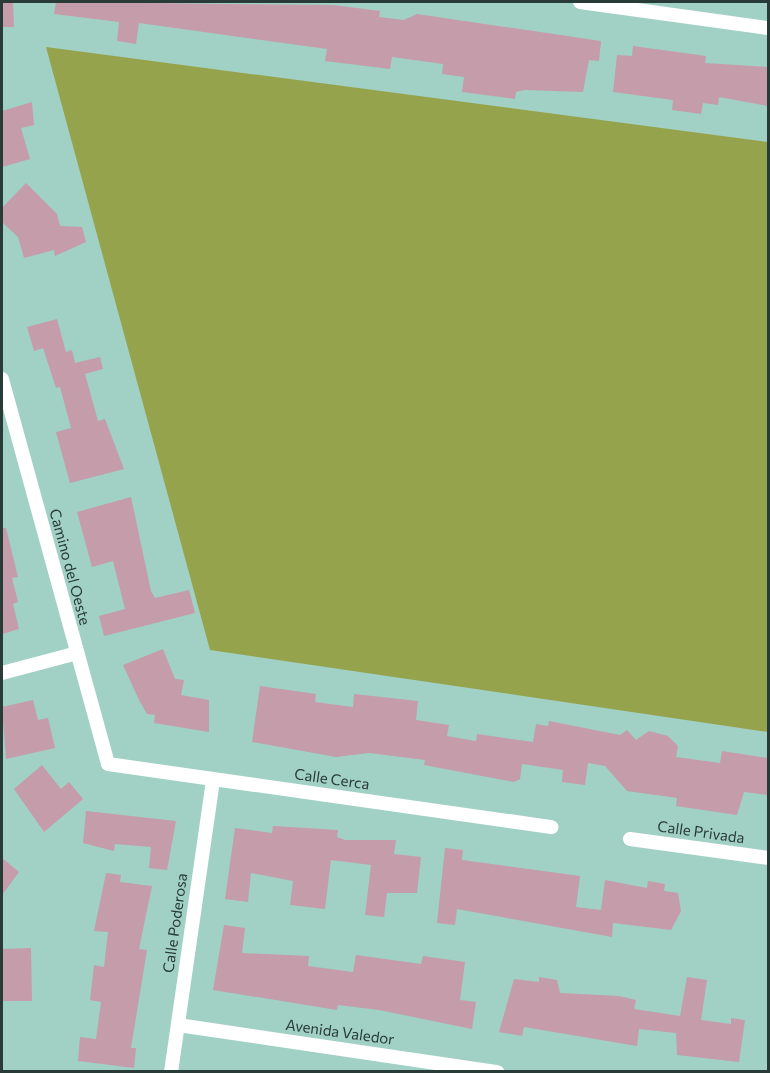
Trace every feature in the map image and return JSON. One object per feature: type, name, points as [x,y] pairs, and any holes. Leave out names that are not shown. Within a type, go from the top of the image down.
[{"type":"street","points":[[579,2],[768,28]]},
{"type":"street","name":"Camino del Oeste","points":[[2,379],[108,764]]},
{"type":"street","points":[[2,673],[77,652]]},
{"type":"street","name":"Calle Cerca","points":[[108,764],[552,827]]},
{"type":"street","name":"Calle Poderosa","points":[[171,1071],[213,779]]},
{"type":"street","name":"Calle Privada","points":[[630,839],[768,858]]},
{"type":"street","name":"Avenida Valedor","points":[[178,1026],[498,1071]]},
{"type":"green space","points":[[46,47],[768,142],[768,732],[210,650]]},
{"type":"building","points":[[2,2],[13,2],[14,27],[2,27]]},
{"type":"building","points":[[56,2],[333,5],[380,11],[379,17],[404,20],[417,14],[601,41],[599,61],[589,60],[583,92],[525,90],[516,92],[515,99],[462,92],[464,77],[442,74],[443,64],[392,57],[390,69],[325,61],[327,49],[139,23],[136,44],[117,41],[119,22],[54,14]]},
{"type":"building","points":[[633,46],[706,56],[705,63],[768,67],[768,106],[719,97],[718,105],[703,103],[701,114],[672,110],[673,100],[613,92],[617,55],[632,56]]},
{"type":"building","points":[[32,102],[34,125],[21,128],[30,159],[2,167],[2,111]]},
{"type":"building","points":[[26,183],[57,214],[60,226],[82,227],[86,242],[55,256],[54,250],[24,258],[18,237],[2,222],[2,208]]},
{"type":"building","points":[[57,319],[66,352],[72,350],[75,363],[100,357],[103,369],[85,374],[98,421],[105,419],[124,469],[70,483],[56,432],[71,428],[60,387],[56,388],[43,348],[34,351],[27,327]]},
{"type":"building","points":[[131,497],[151,591],[155,598],[189,590],[195,613],[104,636],[99,616],[125,609],[113,561],[92,567],[77,512]]},
{"type":"building","points":[[2,528],[6,528],[18,577],[12,578],[18,602],[13,604],[19,629],[2,634]]},
{"type":"building","points":[[163,649],[175,679],[184,680],[181,695],[209,700],[209,732],[154,723],[155,715],[147,714],[139,700],[123,665]]},
{"type":"building","points":[[260,686],[316,694],[315,702],[353,707],[354,694],[418,701],[416,720],[449,725],[447,736],[476,741],[477,734],[533,742],[536,724],[548,726],[549,721],[620,735],[627,730],[636,740],[649,731],[668,736],[678,746],[676,757],[720,763],[722,751],[768,758],[768,795],[744,792],[737,815],[676,806],[677,798],[627,791],[605,766],[588,763],[585,785],[562,782],[563,770],[522,764],[520,779],[514,782],[424,765],[425,760],[369,753],[336,757],[252,742]]},
{"type":"building","points":[[33,700],[38,720],[48,718],[55,748],[6,759],[2,707]]},
{"type":"building","points":[[42,765],[61,789],[69,782],[83,799],[44,832],[14,789]]},
{"type":"building","points":[[86,811],[176,821],[167,870],[149,868],[151,847],[115,844],[114,851],[83,843]]},
{"type":"building","points":[[273,826],[338,830],[337,837],[345,840],[396,840],[394,854],[421,857],[417,893],[387,893],[384,917],[365,915],[371,865],[331,860],[325,909],[290,905],[293,881],[251,873],[248,902],[225,899],[235,828],[272,833]]},
{"type":"building","points":[[445,848],[463,850],[462,860],[580,876],[576,907],[601,910],[605,880],[647,888],[648,881],[665,884],[664,891],[678,893],[681,911],[671,930],[613,923],[612,937],[457,909],[455,925],[437,923]]},
{"type":"building","points":[[2,858],[19,872],[2,895]]},
{"type":"building","points":[[106,873],[121,875],[120,882],[152,886],[139,949],[147,950],[131,1048],[136,1048],[134,1068],[78,1061],[80,1037],[96,1039],[101,1002],[90,1000],[94,965],[104,967],[108,932],[94,931]]},
{"type":"building","points":[[224,925],[245,928],[242,953],[309,956],[308,966],[353,972],[356,955],[421,964],[423,956],[465,962],[460,1000],[476,1002],[472,1029],[379,1010],[338,1005],[337,1010],[213,990]]},
{"type":"building","points":[[31,948],[32,1001],[2,1001],[2,949]]},
{"type":"building","points":[[539,977],[557,980],[560,993],[619,996],[636,1000],[634,1009],[680,1016],[687,977],[707,980],[701,1020],[731,1024],[731,1018],[745,1020],[739,1062],[677,1055],[676,1033],[639,1029],[637,1046],[524,1027],[522,1036],[499,1032],[514,979],[539,982]]}]
